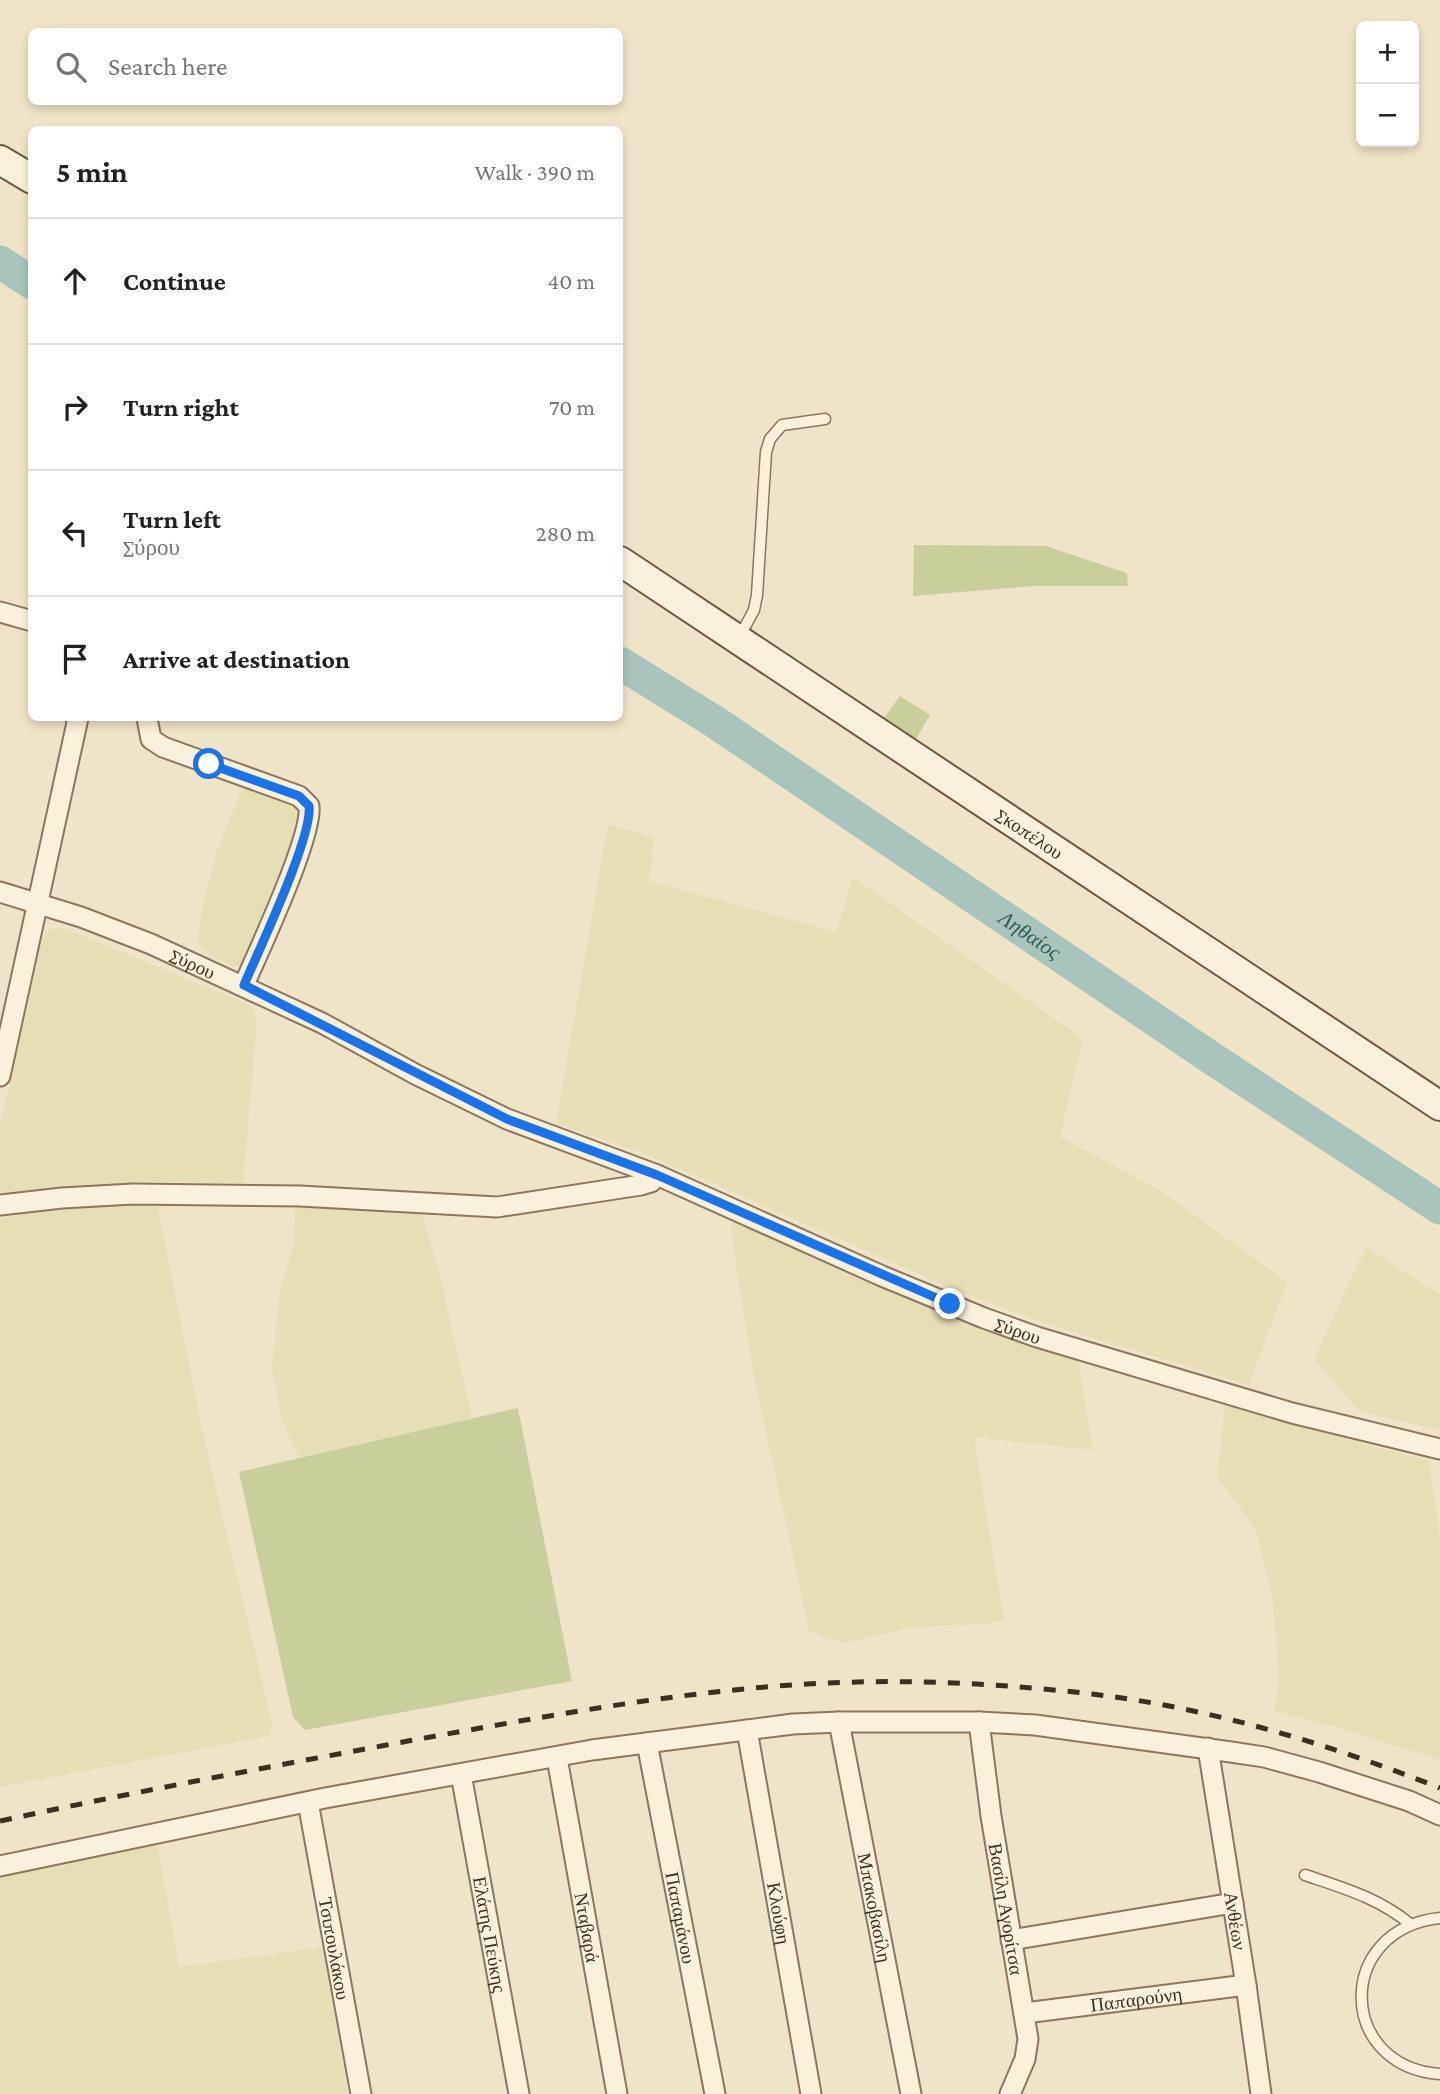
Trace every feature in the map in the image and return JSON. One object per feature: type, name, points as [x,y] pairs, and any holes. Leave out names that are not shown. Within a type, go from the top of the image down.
[{"type":"main road","points":[[0,160],[28,177]]},
{"type":"main road","name":"Σκοπέλου","points":[[623,563],[1440,1106]]},
{"type":"street","points":[[0,612],[28,620]]},
{"type":"street","points":[[0,1076],[77,721]]},
{"type":"street","points":[[148,721],[151,739],[163,747],[299,796],[309,806],[308,823],[299,849],[244,985]]},
{"type":"street","name":"Σύρου","points":[[0,892],[114,929],[244,985],[497,1114],[657,1175],[882,1276],[984,1318],[1292,1413],[1440,1449]]},
{"type":"street","points":[[0,1205],[133,1194],[300,1196],[496,1206],[640,1185],[651,1182],[657,1175]]},
{"type":"street","points":[[0,1866],[308,1802],[461,1774],[647,1743],[793,1724],[839,1722],[979,1722],[1035,1725],[1208,1748],[1264,1757],[1320,1772],[1409,1801],[1440,1815]]},
{"type":"street","name":"Μπακοβασίλη","points":[[839,1722],[911,2094]]},
{"type":"street","name":"Βασίλη Αγορίτσα","points":[[979,1722],[991,1816],[1028,2039],[1025,2059],[1010,2094]]},
{"type":"street","name":"Κλούφη","points":[[747,1730],[811,2094]]},
{"type":"street","name":"Παπαμάνου","points":[[647,1743],[715,2094]]},
{"type":"street","name":"Ανθέων","points":[[1208,1748],[1261,2094]]},
{"type":"street","name":"Νταβαρά","points":[[557,1758],[617,2094]]},
{"type":"street","name":"Ελάτης Πεύκης","points":[[461,1774],[519,2094]]},
{"type":"street","name":"Τσιπουλάκου","points":[[308,1802],[361,2094]]},
{"type":"street","points":[[1012,1940],[1233,1903]]},
{"type":"street","name":"Παπαρούνη","points":[[1025,2012],[1246,1985]]},
{"type":"lane","points":[[737,639],[754,610],[757,595],[764,464],[769,439],[782,425],[825,419]]},
{"type":"lane","points":[[1305,1875],[1374,1899],[1410,1924]]},
{"type":"lane","points":[[1440,1918],[1410,1924],[1392,1933],[1375,1952],[1364,1974],[1361,2000],[1366,2024],[1378,2046],[1397,2062],[1421,2072],[1440,2074]]},
{"type":"shaded area","points":[[245,786],[300,805],[302,822],[250,953],[241,965],[234,967],[202,950],[197,940],[217,850]]},
{"type":"shaded area","points":[[608,824],[654,838],[649,881],[836,932],[853,877],[1083,1039],[1060,1137],[1158,1189],[1287,1282],[1249,1385],[1044,1323],[958,1291],[641,1152],[556,1124]]},
{"type":"shaded area","points":[[55,928],[86,937],[252,1006],[257,1019],[243,1183],[149,1182],[8,1194],[0,1192],[0,1124],[41,943],[46,932]]},
{"type":"shaded area","points":[[147,1203],[158,1208],[202,1430],[272,1723],[269,1736],[0,1787],[0,1219],[86,1206]]},
{"type":"shaded area","points":[[295,1203],[420,1209],[438,1268],[472,1418],[299,1458],[282,1420],[272,1368],[280,1289],[294,1245]]},
{"type":"shaded area","points":[[739,1222],[897,1294],[962,1319],[1077,1355],[1093,1450],[974,1437],[1004,1620],[986,1624],[915,1627],[843,1643],[809,1631],[753,1372],[730,1225]]},
{"type":"shaded area","points":[[1366,1247],[1440,1295],[1440,1430],[1359,1411],[1314,1359]]},
{"type":"shaded area","points":[[1225,1404],[1429,1461],[1440,1539],[1440,1760],[1337,1727],[1274,1711],[1278,1693],[1278,1661],[1273,1601],[1256,1529],[1217,1477]]},
{"type":"shaded area","points":[[157,1841],[179,1967],[323,1947],[348,2094],[0,2094],[0,1874]]},
{"type":"green space","points":[[914,545],[1046,546],[1127,573],[1128,586],[1034,586],[913,596]]},
{"type":"green space","points":[[900,696],[930,715],[916,739],[884,718]]},
{"type":"green space","points":[[518,1408],[572,1681],[305,1730],[293,1717],[239,1472]]},
{"type":"waterway","name":"Ληθαίος","points":[[0,262],[28,280]]},
{"type":"waterway","name":"Ληθαίος","points":[[623,665],[715,722],[1210,1057],[1440,1208]]},
{"type":"railway","points":[[0,1821],[262,1768],[571,1712],[725,1691],[861,1682],[927,1682],[1059,1690],[1181,1708],[1312,1743],[1440,1788]]},
{"type":"route","points":[[209,764],[299,796],[307,802],[310,812],[292,869],[244,985],[487,1110],[722,1202],[882,1276],[950,1304]]}]
